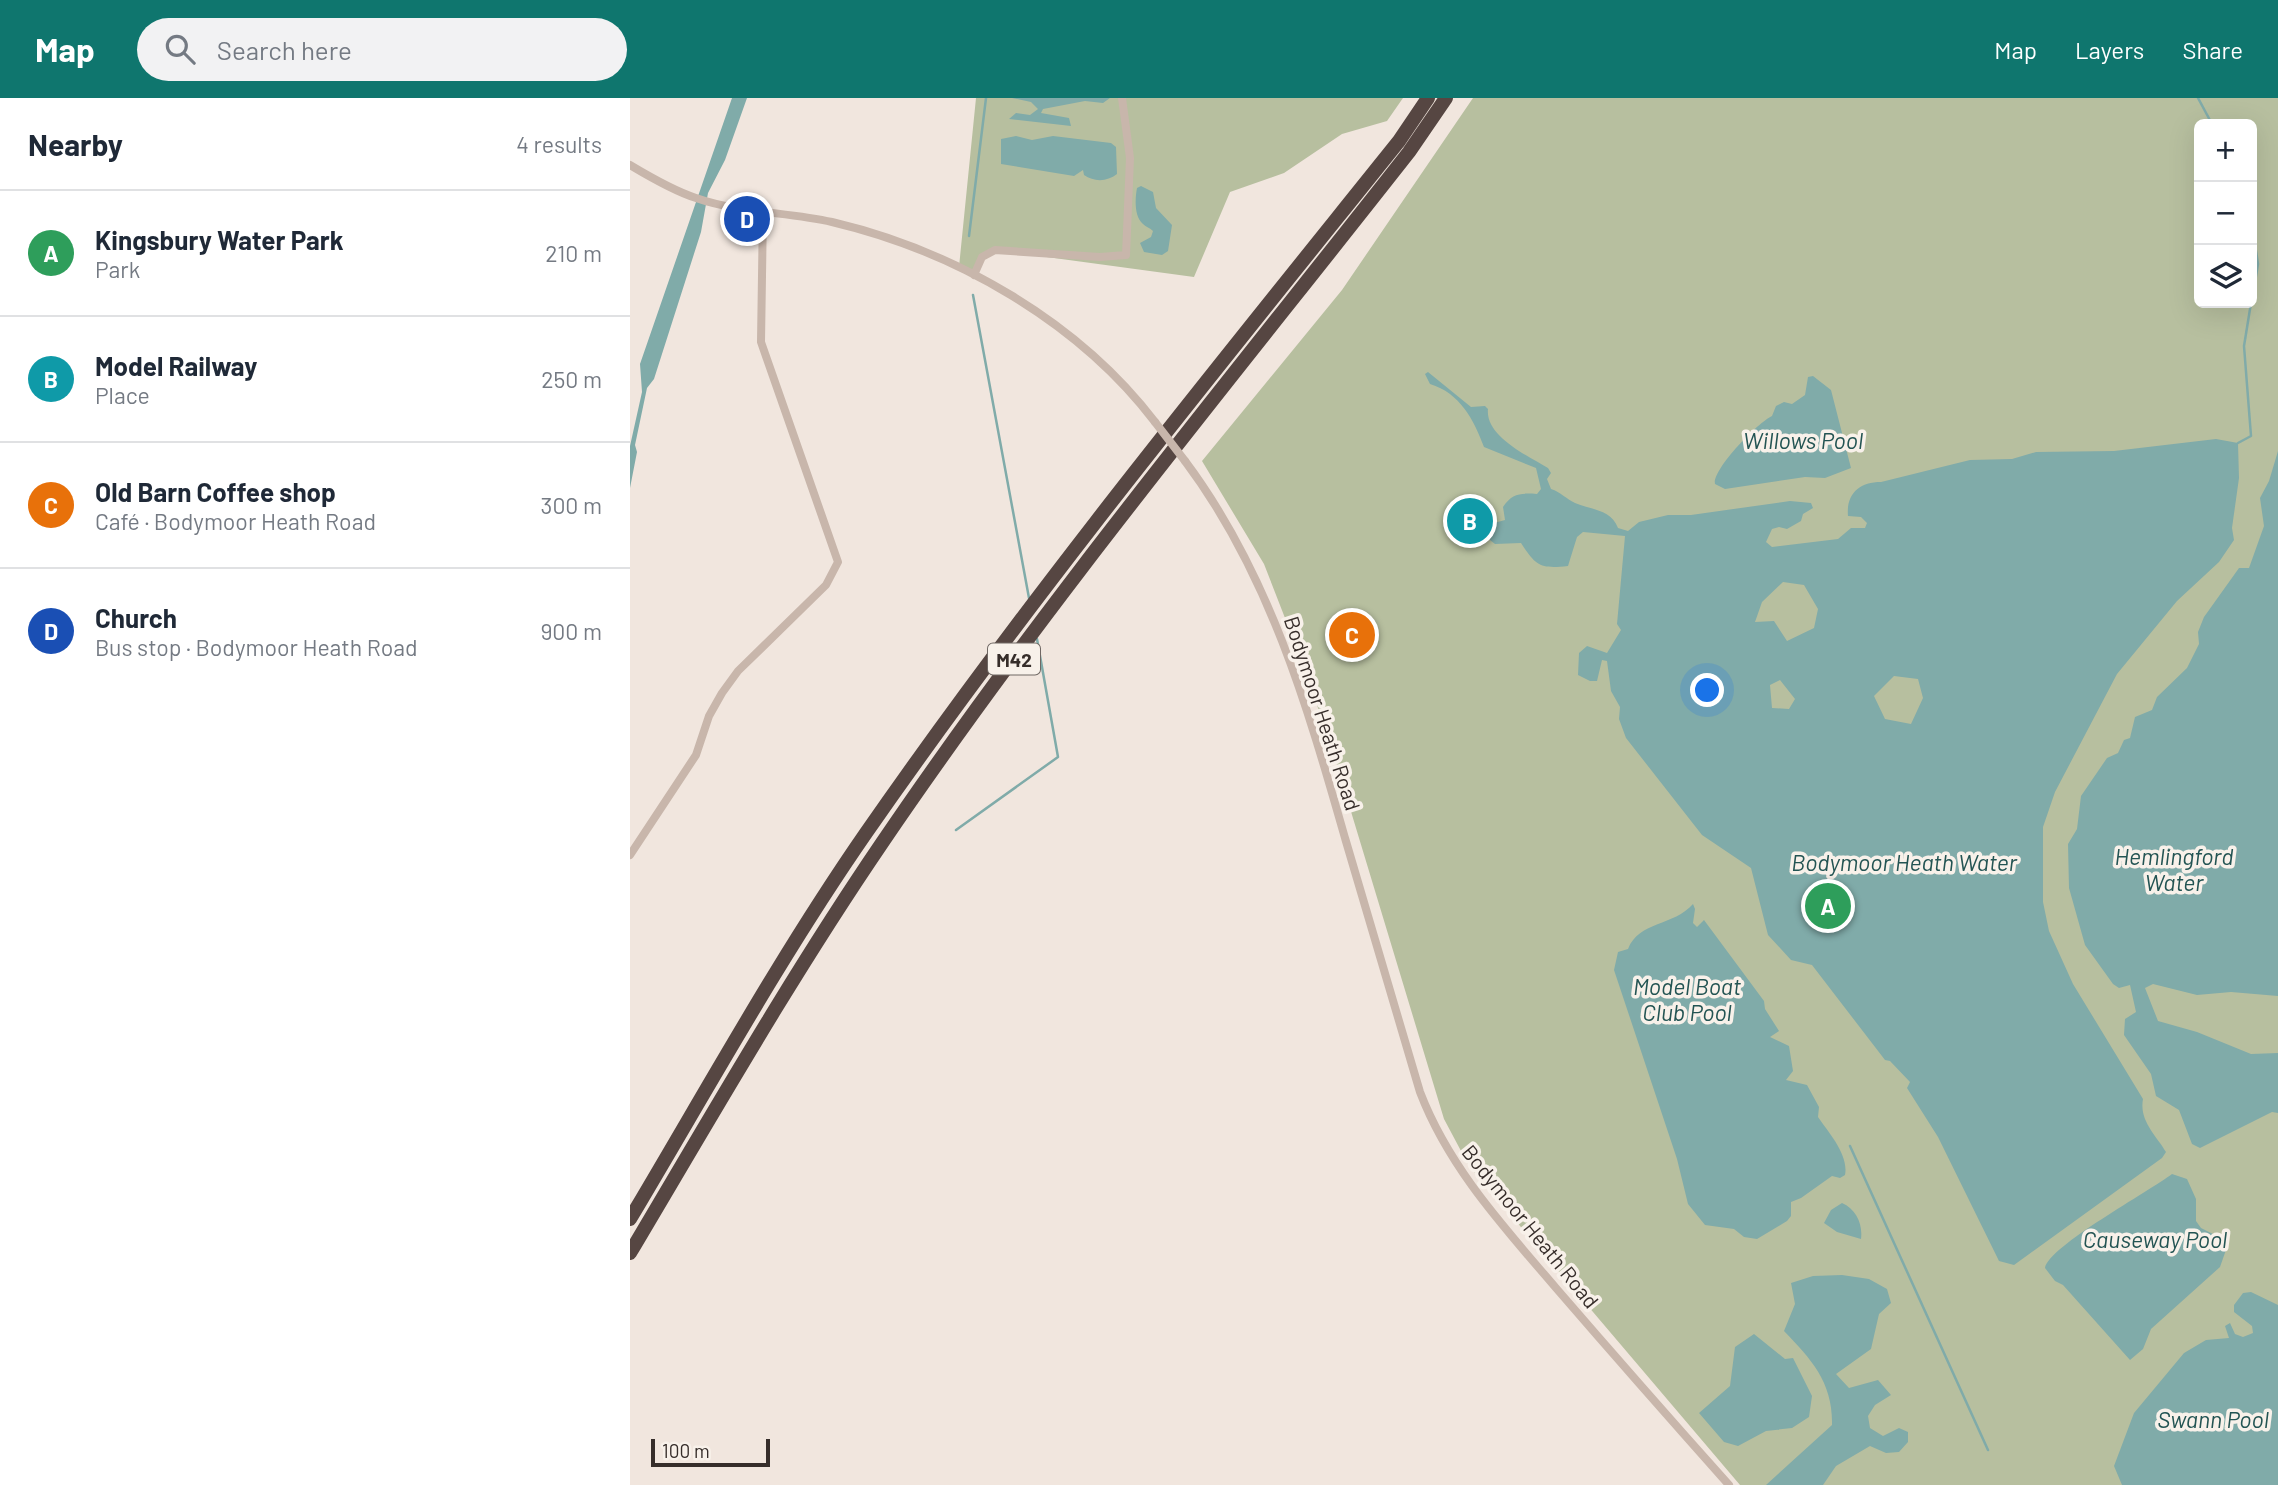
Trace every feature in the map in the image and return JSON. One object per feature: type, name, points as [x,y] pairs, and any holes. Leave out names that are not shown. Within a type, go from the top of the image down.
[{"type":"highway","name":"M42","points":[[630,1219],[782,964],[864,836],[956,706],[1186,408],[1399,141],[1429,98]]},
{"type":"highway","name":"M42","points":[[630,1253],[794,978],[881,844],[1074,575],[1401,163],[1446,98]]},
{"type":"street","points":[[974,275],[982,257],[995,250],[1100,257],[1126,255],[1130,181],[1122,98]]},
{"type":"street","name":"Bodymoor Heath Road","points":[[630,165],[695,198],[830,222],[886,237],[937,256],[974,275],[1064,332],[1103,367],[1156,422],[1209,492],[1250,566],[1292,661],[1420,1092],[1433,1127],[1451,1158],[1501,1223],[1729,1485]]},
{"type":"street","points":[[630,855],[696,755],[709,716],[722,693],[738,671],[826,585],[838,562],[761,342],[763,210]]},
{"type":"green space","points":[[976,98],[1403,98],[1387,121],[1342,134],[1284,173],[1230,192],[1194,277],[995,250],[987,252],[974,275],[959,267]]},
{"type":"green space","points":[[1473,98],[2278,98],[2278,1485],[1740,1485],[1469,1166],[1444,1119],[1336,762],[1306,672],[1264,564],[1202,461],[1342,290]]},
{"type":"water","points":[[732,98],[747,98],[725,160],[708,193],[701,232],[654,379],[647,388],[635,445],[637,452],[630,488],[630,446],[642,392],[640,364]]},
{"type":"water","points":[[1012,98],[1110,98],[1103,103],[1085,101],[1043,109],[1041,113],[1069,118],[1071,126],[1009,119],[1016,113],[1030,115],[1038,109],[1031,102]]},
{"type":"water","points":[[1016,136],[1032,140],[1053,136],[1111,143],[1116,147],[1117,174],[1109,179],[1096,180],[1084,175],[1083,170],[1074,176],[1001,164],[1001,139]]},
{"type":"water","points":[[1141,186],[1153,192],[1156,208],[1172,225],[1168,251],[1162,255],[1144,252],[1140,243],[1151,237],[1153,231],[1140,221],[1137,212],[1137,188]]},
{"type":"water","name":"Bodymoor Heath Water","points":[[1428,372],[1471,407],[1485,406],[1493,428],[1500,436],[1548,468],[1551,473],[1547,479],[1551,489],[1575,503],[1606,514],[1618,528],[1628,531],[1639,522],[1668,515],[1691,515],[1790,501],[1811,503],[1813,508],[1803,514],[1801,521],[1787,529],[1772,529],[1766,542],[1772,547],[1838,539],[1851,528],[1865,528],[1867,523],[1861,517],[1848,516],[1849,501],[1860,487],[1970,460],[2012,459],[2036,452],[2114,451],[2216,439],[2238,443],[2239,478],[2232,528],[2234,540],[2219,562],[2177,601],[2117,674],[2055,792],[2043,827],[2043,902],[2049,931],[2073,984],[2143,1099],[2146,1121],[2166,1152],[2162,1158],[2014,1265],[1999,1261],[1938,1137],[1907,1088],[1910,1082],[1890,1061],[1885,1060],[1812,965],[1791,960],[1768,935],[1751,868],[1702,835],[1626,738],[1619,719],[1620,707],[1611,691],[1607,661],[1602,660],[1597,681],[1590,681],[1578,675],[1579,653],[1587,646],[1607,653],[1621,630],[1617,624],[1625,536],[1583,532],[1577,537],[1568,566],[1559,567],[1545,566],[1535,561],[1521,543],[1495,544],[1490,540],[1488,529],[1494,523],[1505,520],[1503,507],[1506,502],[1517,495],[1537,494],[1541,489],[1536,468],[1484,447],[1476,427],[1458,401],[1441,388],[1430,384],[1425,374]],"holes":[[[1783,582],[1804,585],[1818,609],[1814,628],[1787,641],[1774,621],[1755,622],[1762,602]],[[1894,676],[1918,679],[1923,698],[1911,724],[1885,719],[1874,696]],[[1780,680],[1795,699],[1789,709],[1772,708],[1770,685]]]},
{"type":"water","name":"Willows Pool","points":[[1813,376],[1831,390],[1851,468],[1825,478],[1805,477],[1725,489],[1715,484],[1721,468],[1737,447],[1772,416],[1776,406],[1784,402],[1792,404],[1805,395],[1808,377]]},
{"type":"water","name":"Hemlingford Water","points":[[2278,451],[2278,996],[2231,992],[2197,995],[2153,984],[2145,988],[2158,1021],[2197,1032],[2251,1054],[2278,1053],[2278,1113],[2272,1112],[2200,1148],[2192,1144],[2179,1110],[2156,1096],[2151,1074],[2124,1035],[2125,1019],[2136,1012],[2130,985],[2119,988],[2113,984],[2085,945],[2069,888],[2068,844],[2077,829],[2081,796],[2107,758],[2118,753],[2124,740],[2130,738],[2135,717],[2152,710],[2157,697],[2187,668],[2199,644],[2198,632],[2204,617],[2239,568],[2249,568],[2264,526],[2260,498],[2269,481]]},
{"type":"water","name":"Model Boat Club Pool","points":[[1693,904],[1693,923],[1697,927],[1704,920],[1764,1001],[1765,1009],[1779,1031],[1770,1037],[1789,1046],[1793,1071],[1786,1080],[1807,1085],[1819,1107],[1818,1117],[1837,1144],[1844,1160],[1845,1175],[1840,1178],[1832,1176],[1791,1202],[1791,1216],[1787,1221],[1757,1239],[1744,1237],[1734,1229],[1705,1225],[1688,1204],[1677,1159],[1614,970],[1618,952],[1628,949],[1640,933],[1676,916]]},
{"type":"water","name":"Causeway Pool","points":[[2172,1174],[2187,1179],[2196,1199],[2196,1221],[2201,1228],[2225,1240],[2227,1247],[2220,1267],[2151,1329],[2143,1349],[2130,1360],[2045,1268],[2063,1246]]},
{"type":"water","points":[[1842,1203],[1858,1218],[1861,1239],[1837,1232],[1824,1223],[1831,1210]]},
{"type":"water","points":[[1842,1275],[1869,1279],[1887,1289],[1891,1303],[1879,1314],[1871,1349],[1836,1374],[1849,1388],[1878,1380],[1891,1395],[1875,1405],[1868,1416],[1870,1428],[1883,1436],[1899,1428],[1908,1432],[1908,1442],[1899,1452],[1886,1453],[1870,1446],[1836,1466],[1823,1485],[1766,1485],[1832,1425],[1825,1384],[1812,1362],[1784,1331],[1795,1304],[1791,1283],[1813,1276]]},
{"type":"water","name":"Swann Pool","points":[[2251,1292],[2278,1305],[2278,1485],[2122,1485],[2114,1466],[2134,1413],[2184,1353],[2206,1340],[2229,1338],[2225,1326],[2230,1323],[2235,1334],[2243,1337],[2253,1333],[2252,1326],[2234,1312],[2234,1305],[2243,1293]]},
{"type":"water","points":[[1754,1334],[1785,1359],[1793,1358],[1812,1396],[1809,1417],[1792,1428],[1766,1431],[1738,1446],[1724,1442],[1699,1413],[1730,1386],[1735,1347]]},
{"type":"waterway","points":[[969,236],[986,98]]},
{"type":"waterway","points":[[2198,98],[2209,119]]},
{"type":"waterway","points":[[2257,258],[2257,270]]},
{"type":"waterway","points":[[973,295],[1029,598]]},
{"type":"waterway","points":[[2238,443],[2251,436],[2244,346],[2250,308]]},
{"type":"waterway","points":[[956,830],[1058,757],[1037,639]]},
{"type":"waterway","points":[[1850,1146],[1988,1450]]},
{"type":"place","name":"Church","points":[[747,219]]},
{"type":"place","name":"Model Railway","points":[[1470,521]]},
{"type":"place","name":"Old Barn Coffee shop","points":[[1352,635]]},
{"type":"place","name":"Kingsbury Water Park","points":[[1828,906]]}]
